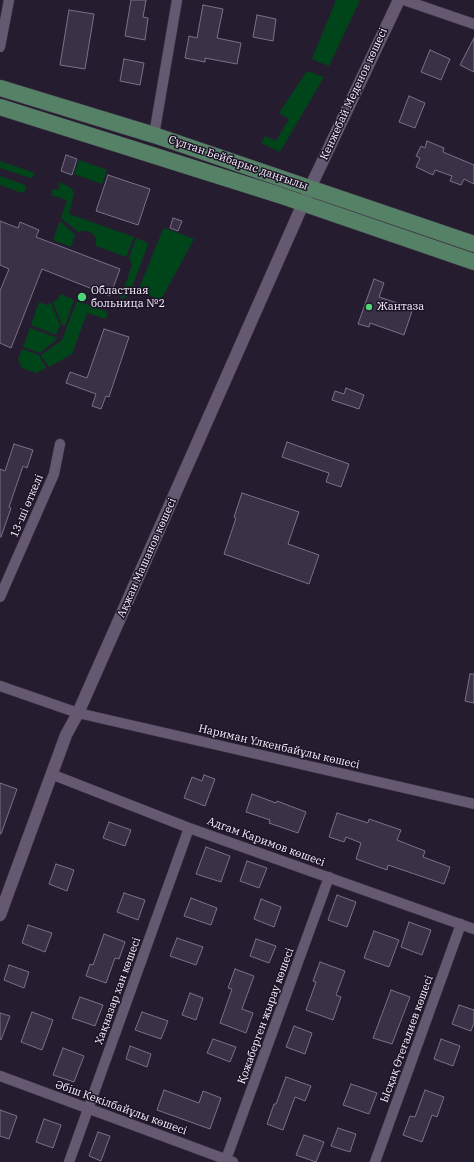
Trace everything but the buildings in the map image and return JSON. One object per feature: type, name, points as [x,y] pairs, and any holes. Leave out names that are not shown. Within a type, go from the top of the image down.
[{"type":"main road","name":"Сұлтан Бейбарыс даңғылы","points":[[0,88],[154,135],[474,244]]},
{"type":"main road","name":"Сұлтан Бейбарыс даңғылы","points":[[0,107],[304,204],[474,262]]},
{"type":"street","points":[[0,47],[9,0]]},
{"type":"street","points":[[154,135],[177,0]]},
{"type":"street","name":"Кенжебай Меденов көшесі","points":[[304,204],[310,188],[398,0]]},
{"type":"street","points":[[404,0],[474,24]]},
{"type":"street","name":"Ақжан Машанов көшесі","points":[[0,915],[66,735],[78,714],[304,204]]},
{"type":"street","name":"13-ші өткелі","points":[[0,597],[54,474],[60,444]]},
{"type":"street","name":"Нариман Үлкенбайұлы көшесі","points":[[0,686],[78,714],[474,804]]},
{"type":"street","name":"Адгам Каримов көшесі","points":[[52,774],[189,828],[474,929]]},
{"type":"street","name":"Хақназар хан көшесі","points":[[69,1162],[189,828]]},
{"type":"street","name":"Қожаберген жырау көшесі","points":[[228,1161],[329,877]]},
{"type":"street","name":"Ысқақ Өтеғалиев көшесі","points":[[375,1162],[461,924]]},
{"type":"street","name":"Әбіш Кекілбайұлы көшесі","points":[[0,1076],[228,1161]]},
{"type":"green space","points":[[336,0],[360,0],[329,66],[312,59]]},
{"type":"green space","points":[[307,71],[324,77],[280,152],[261,143],[265,136],[276,141],[289,119],[279,113]]},
{"type":"green space","points":[[79,160],[107,170],[102,184],[74,174]]},
{"type":"green space","points":[[0,161],[35,173],[33,177],[30,178],[0,168]]},
{"type":"green space","points":[[0,176],[25,185],[26,190],[22,193],[0,185]]},
{"type":"green space","points":[[60,182],[72,189],[74,193],[69,214],[134,237],[126,257],[96,246],[96,238],[93,234],[88,231],[78,232],[61,218],[67,200],[51,195],[53,189],[58,190]]},
{"type":"green space","points":[[60,221],[75,235],[71,247],[53,240]]},
{"type":"green space","points":[[165,228],[194,239],[161,300],[138,291],[163,229]]},
{"type":"green space","points":[[136,238],[146,242],[148,245],[129,295],[120,300],[132,265],[129,258]]},
{"type":"green space","points":[[60,294],[74,300],[65,326],[62,325],[53,302],[58,299]]},
{"type":"green space","points":[[77,301],[108,312],[106,319],[87,313],[72,354],[49,367],[41,355],[62,340]]},
{"type":"green space","points":[[39,302],[47,305],[51,303],[60,325],[56,335],[31,325]]},
{"type":"green space","points":[[30,328],[58,338],[40,353],[23,347]]},
{"type":"green space","points":[[22,349],[39,355],[46,368],[36,373],[22,368],[18,359]]},
{"type":"place","name":"Областная больница №2","points":[[82,297]]},
{"type":"place","name":"Жантаза","points":[[369,307]]}]
